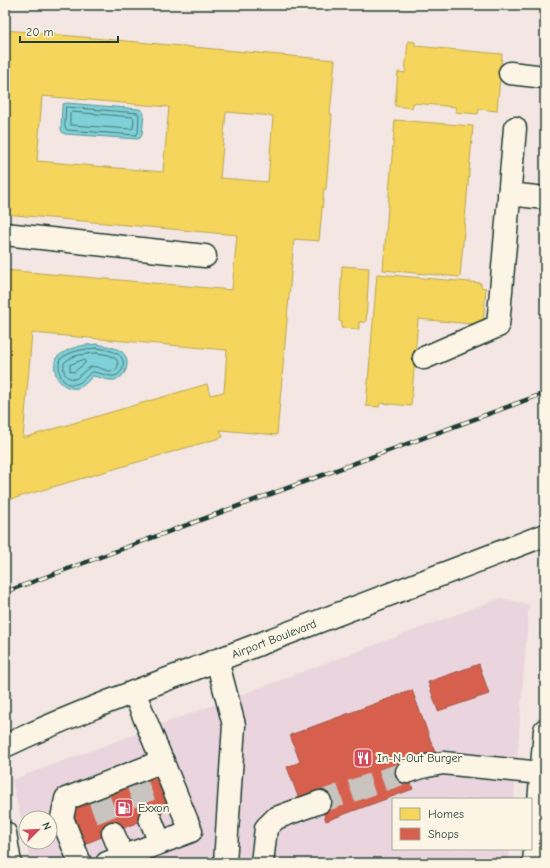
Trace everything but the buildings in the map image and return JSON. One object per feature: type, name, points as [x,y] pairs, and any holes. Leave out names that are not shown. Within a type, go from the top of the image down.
[{"type":"main road","points":[[510,73],[545,77]]},
{"type":"main road","points":[[424,358],[498,326],[516,128]]},
{"type":"main road","points":[[510,194],[545,198]]},
{"type":"main road","points":[[5,234],[205,256]]},
{"type":"main road","name":"Airport Boulevard","points":[[5,746],[36,731],[134,692],[545,535]]},
{"type":"main road","points":[[217,660],[234,726],[226,863]]},
{"type":"main road","points":[[113,833],[115,860],[191,831],[134,692]]},
{"type":"main road","points":[[534,863],[545,730]]},
{"type":"main road","points":[[80,863],[62,818],[66,800],[97,793],[135,778],[163,761]]},
{"type":"main road","points":[[407,772],[422,767],[443,763],[541,773]]},
{"type":"main road","points":[[262,863],[266,828],[276,818],[320,802]]},
{"type":"main road","points":[[150,818],[160,843]]},
{"type":"main road","points":[[5,833],[10,863]]},
{"type":"shaded area","points":[[501,598],[529,605],[514,798],[392,798],[392,850],[510,850],[509,863],[31,863],[28,850],[58,850],[58,810],[19,810],[12,780]]},
{"type":"water","points":[[67,103],[142,110],[144,114],[142,135],[137,139],[65,134],[62,132],[61,128],[62,107],[63,104]]},
{"type":"water","points":[[97,344],[116,348],[124,354],[127,363],[125,372],[122,376],[118,379],[111,380],[93,376],[78,388],[70,388],[57,378],[55,367],[56,358],[75,347]]},
{"type":"tunnel","points":[[320,802],[407,772]]},
{"type":"tunnel","points":[[137,783],[150,818]]},
{"type":"tunnel","points":[[99,799],[113,833]]},
{"type":"railway","points":[[5,592],[545,393]]},
{"type":"place","name":"In-N-Out Burger","points":[[363,758]]},
{"type":"place","name":"Exxon","points":[[124,808]]}]
